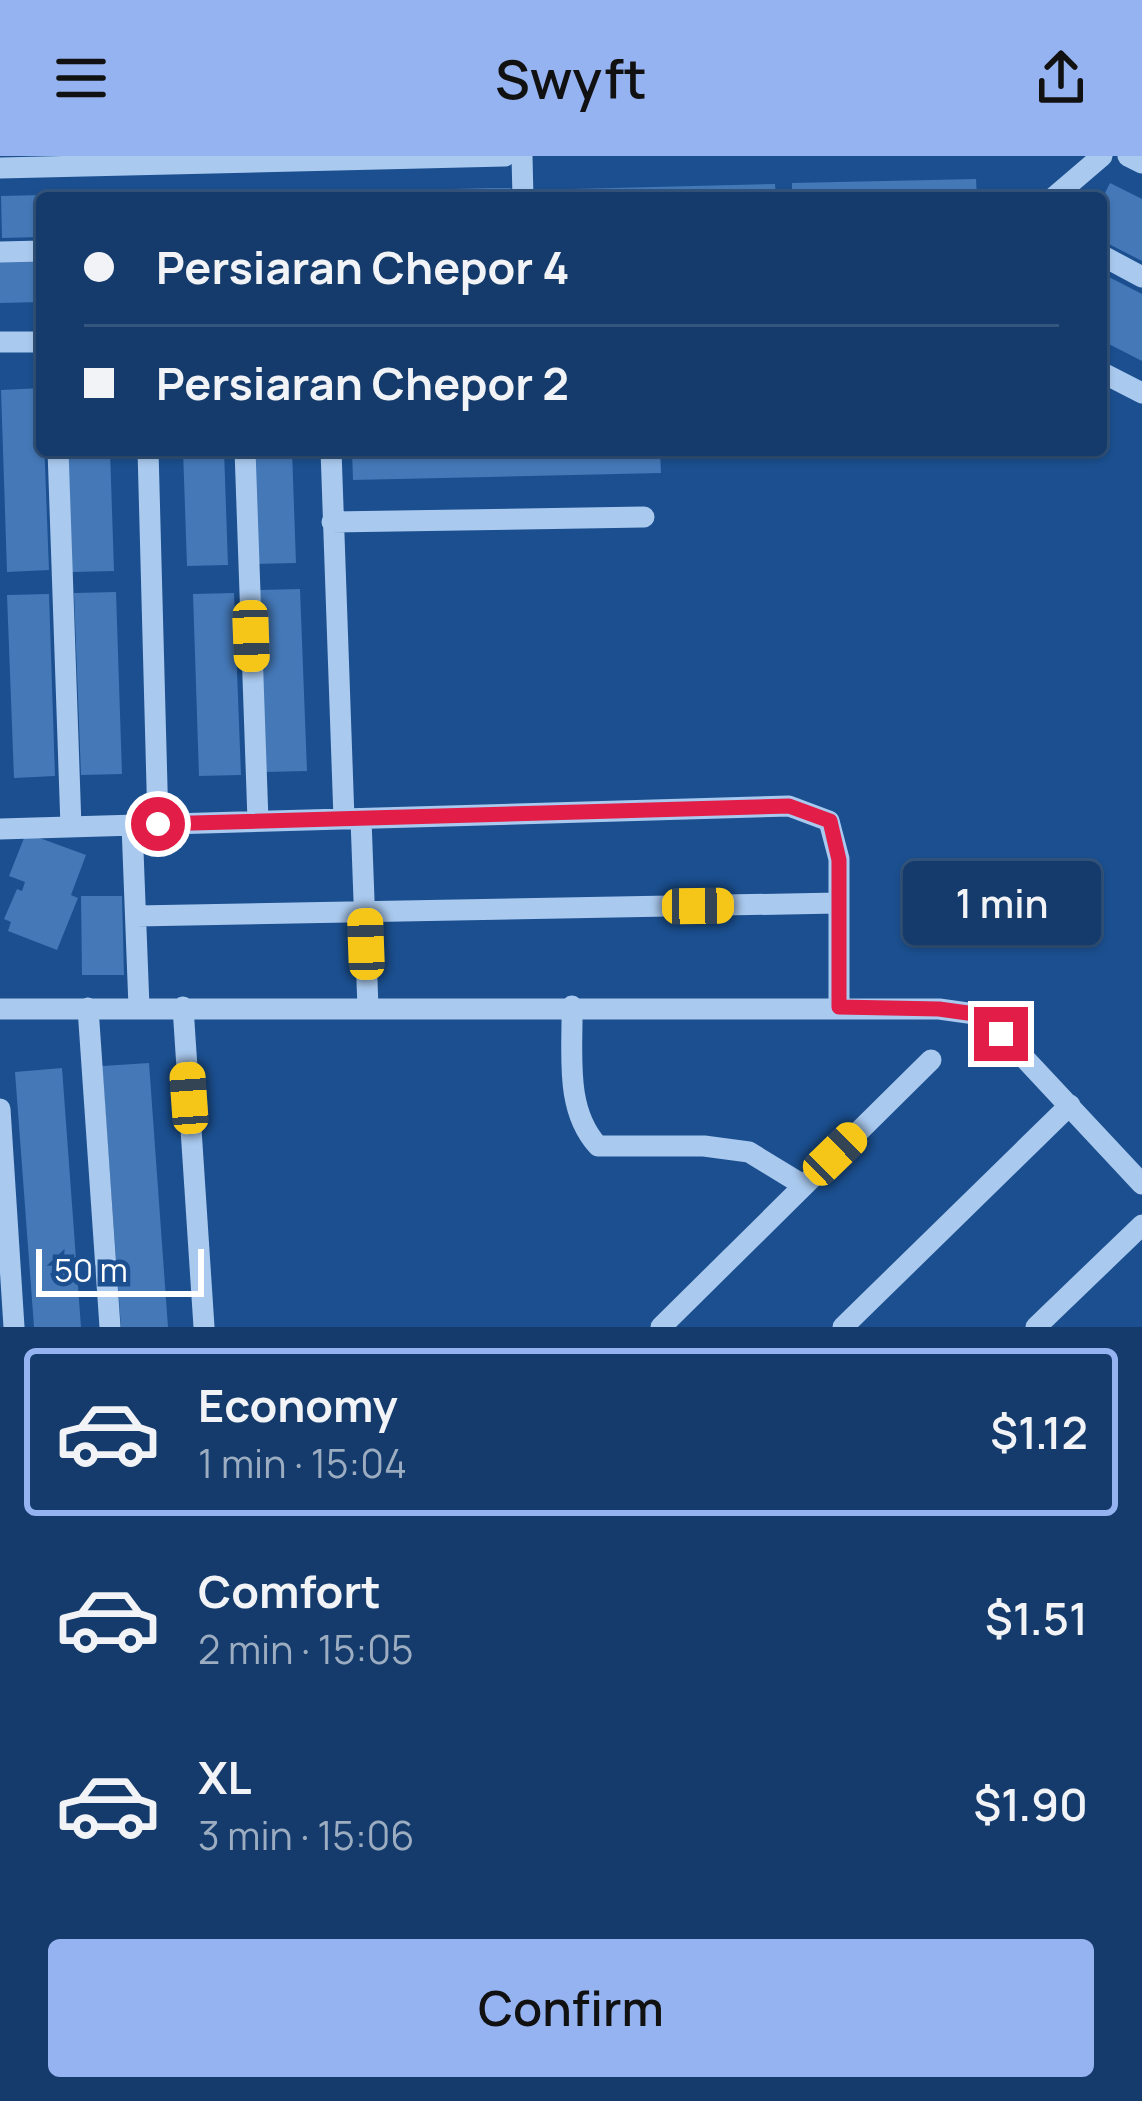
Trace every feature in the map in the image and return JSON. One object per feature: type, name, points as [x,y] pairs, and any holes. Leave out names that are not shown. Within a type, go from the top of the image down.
[{"type":"street","points":[[0,168],[141,160],[505,156]]},
{"type":"street","points":[[522,156],[523,192]]},
{"type":"street","points":[[1060,192],[1102,156]]},
{"type":"street","points":[[1128,156],[1142,163]]},
{"type":"street","points":[[0,252],[36,251]]},
{"type":"street","points":[[1107,258],[1142,277]]},
{"type":"street","points":[[0,342],[36,342]]},
{"type":"street","points":[[1107,375],[1142,393]]},
{"type":"street","points":[[58,456],[70,827]]},
{"type":"street","points":[[148,456],[158,824]]},
{"type":"street","points":[[245,456],[258,821]]},
{"type":"street","points":[[331,456],[368,1008]]},
{"type":"street","points":[[332,523],[644,517]]},
{"type":"street","points":[[0,830],[789,806],[830,821],[839,860],[839,1007]]},
{"type":"street","points":[[132,825],[140,1007]]},
{"type":"street","points":[[136,916],[838,903]]},
{"type":"street","points":[[572,1006],[574,1102],[582,1129],[598,1146],[704,1146],[749,1152],[803,1185]]},
{"type":"street","points":[[183,1007],[204,1327]]},
{"type":"street","points":[[0,1009],[839,1007],[975,1014],[1001,1034],[1142,1184]]},
{"type":"street","points":[[88,1008],[110,1327]]},
{"type":"street","points":[[661,1327],[931,1060]]},
{"type":"street","points":[[843,1327],[1070,1105]]},
{"type":"street","points":[[0,1109],[14,1327]]},
{"type":"street","points":[[1036,1327],[1142,1225]]},
{"type":"building","points":[[976,179],[977,192],[792,192],[792,183]]},
{"type":"building","points":[[1110,183],[1142,199],[1142,261],[1107,243],[1106,192]]},
{"type":"building","points":[[775,184],[776,192],[531,192]]},
{"type":"building","points":[[511,188],[511,192],[348,192]]},
{"type":"building","points":[[36,195],[36,237],[2,238],[1,196]]},
{"type":"building","points":[[0,261],[36,261],[36,302],[0,303]]},
{"type":"building","points":[[1107,276],[1142,294],[1142,361],[1107,343]]},
{"type":"building","points":[[36,388],[36,456],[45,456],[49,570],[7,572],[1,390]]},
{"type":"building","points":[[68,456],[110,456],[114,571],[72,572]]},
{"type":"building","points":[[183,456],[224,456],[228,565],[187,566]]},
{"type":"building","points":[[250,456],[292,456],[296,563],[254,564]]},
{"type":"building","points":[[352,456],[660,456],[661,473],[353,480]]},
{"type":"building","points":[[300,589],[307,771],[265,772],[259,590]]},
{"type":"building","points":[[116,592],[122,774],[81,775],[74,593]]},
{"type":"building","points":[[234,593],[241,775],[199,776],[193,594]]},
{"type":"building","points":[[49,594],[55,776],[14,778],[7,595]]},
{"type":"building","points":[[26,833],[86,855],[71,895],[78,898],[57,950],[8,931],[11,922],[4,919],[25,882],[9,876]]},
{"type":"building","points":[[81,896],[122,896],[124,975],[82,975]]},
{"type":"building","points":[[149,1063],[168,1327],[121,1327],[102,1066]]},
{"type":"building","points":[[62,1068],[81,1327],[34,1327],[15,1072]]},
{"type":"route","points":[[158,824],[789,806],[830,821],[839,860],[839,1007],[975,1014],[1001,1034]]}]
